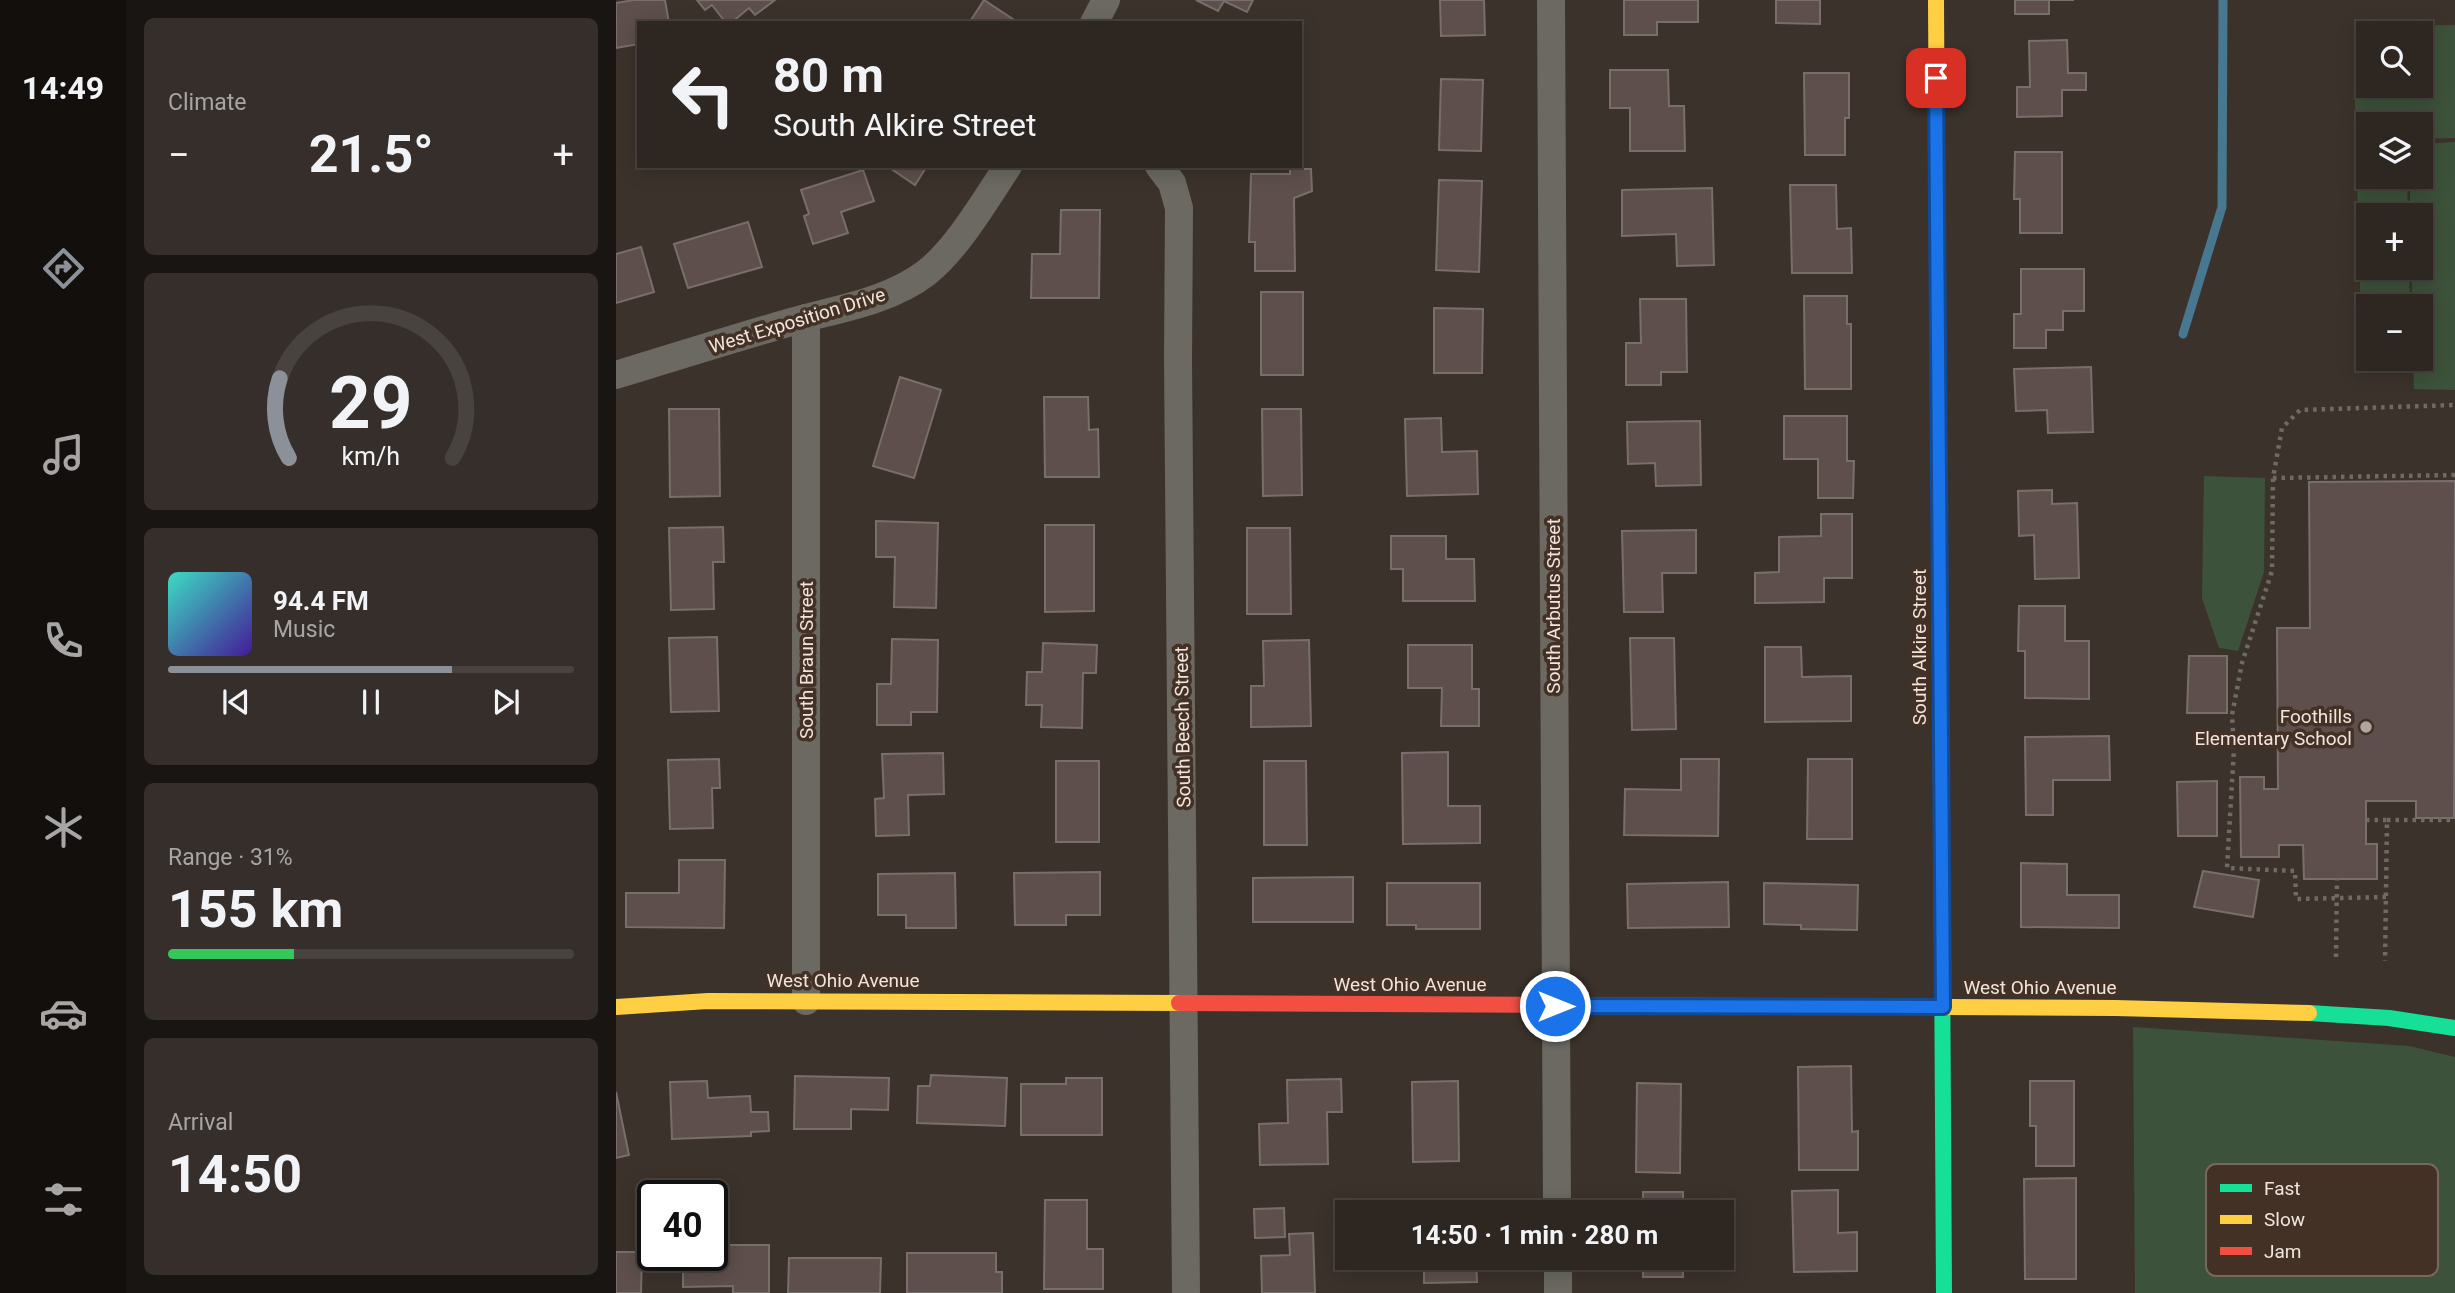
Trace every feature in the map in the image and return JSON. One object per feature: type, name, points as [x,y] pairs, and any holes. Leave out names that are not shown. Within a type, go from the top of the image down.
[{"type":"street","points":[[1095,21],[1106,0]]},
{"type":"street","name":"South Arbutus Street","points":[[1551,0],[1557,1200]]},
{"type":"street","name":"South Alkire Street","points":[[1936,0],[1944,1293]]},
{"type":"street","name":"West Exposition Drive","points":[[616,374],[891,293],[928,272],[943,256],[974,217],[1007,168]]},
{"type":"street","name":"South Beech Street","points":[[1160,168],[1172,183],[1179,208],[1186,1293]]},
{"type":"street","name":"South Braun Street","points":[[806,318],[806,1001]]},
{"type":"street","name":"West Ohio Avenue","points":[[616,1007],[672,1002],[806,1001],[2115,1008],[2331,1014],[2389,1018],[2455,1028]]},
{"type":"street","points":[[1558,1270],[1558,1293]]},
{"type":"path","points":[[2386,897],[2296,899],[2295,871],[2227,868],[2234,749],[2232,715],[2242,663],[2272,571],[2273,478],[2282,428],[2300,410],[2455,405]]},
{"type":"path","points":[[2273,478],[2455,475]]},
{"type":"path","points":[[2366,820],[2455,820]]},
{"type":"path","points":[[2385,961],[2386,820]]},
{"type":"path","points":[[2336,957],[2337,879]]},
{"type":"green space","points":[[2433,25],[2455,25],[2455,138],[2433,139],[2433,112],[2356,112],[2356,138],[2355,102],[2356,98],[2433,98]]},
{"type":"green space","points":[[2455,142],[2455,390],[2414,389],[2413,371],[2433,371],[2433,294],[2412,294],[2412,280],[2433,280],[2433,203],[2410,203],[2410,189],[2433,189],[2433,143]]},
{"type":"green space","points":[[2357,189],[2407,189],[2408,203],[2358,203]]},
{"type":"green space","points":[[2360,280],[2409,280],[2410,294],[2360,294]]},
{"type":"green space","points":[[2204,476],[2265,478],[2264,572],[2238,651],[2219,648],[2202,598]]},
{"type":"green space","points":[[2133,1027],[2409,1046],[2455,1057],[2455,1293],[2135,1293]]},
{"type":"building","points":[[665,0],[669,21],[637,21],[637,44],[616,48],[616,3]]},
{"type":"building","points":[[697,0],[775,0],[755,15],[749,8],[733,21],[724,21],[712,5],[705,10]]},
{"type":"building","points":[[984,0],[1016,21],[970,21]]},
{"type":"building","points":[[1196,0],[1253,0],[1247,12],[1224,1],[1218,11]]},
{"type":"building","points":[[1440,0],[1484,0],[1485,35],[1441,36]]},
{"type":"building","points":[[1624,0],[1698,0],[1698,22],[1657,22],[1657,35],[1624,35]]},
{"type":"building","points":[[1776,0],[1820,0],[1820,24],[1776,23]]},
{"type":"building","points":[[2015,0],[2049,0],[2049,14],[2015,14]]},
{"type":"building","points":[[2067,40],[2068,73],[2086,73],[2086,90],[2062,90],[2062,116],[2017,117],[2017,87],[2030,87],[2029,41]]},
{"type":"building","points":[[1610,70],[1668,70],[1669,106],[1684,106],[1685,151],[1630,151],[1630,108],[1610,108]]},
{"type":"building","points":[[1804,73],[1849,73],[1849,118],[1845,118],[1845,155],[1805,155]]},
{"type":"building","points":[[1441,79],[1483,80],[1481,151],[1439,150]]},
{"type":"building","points":[[2015,152],[2062,152],[2062,233],[2020,233],[2020,199],[2014,199]]},
{"type":"building","points":[[890,168],[926,168],[915,185]]},
{"type":"building","points":[[1290,169],[1311,169],[1312,191],[1294,198],[1295,271],[1255,271],[1255,242],[1249,242],[1251,174],[1290,174]]},
{"type":"building","points":[[863,170],[874,201],[841,212],[848,233],[813,244],[804,216],[809,214],[801,190]]},
{"type":"building","points":[[1439,180],[1482,181],[1479,272],[1436,270]]},
{"type":"building","points":[[1790,185],[1836,185],[1837,229],[1851,228],[1852,273],[1792,273]]},
{"type":"building","points":[[1712,188],[1714,265],[1677,266],[1676,234],[1622,236],[1622,190]]},
{"type":"building","points":[[1061,210],[1100,210],[1099,298],[1031,298],[1032,254],[1060,254]]},
{"type":"building","points":[[748,222],[762,267],[688,288],[674,244]]},
{"type":"building","points":[[641,247],[654,292],[616,303],[616,254]]},
{"type":"building","points":[[2021,269],[2084,269],[2084,311],[2063,311],[2063,330],[2046,330],[2046,348],[2014,348],[2014,314],[2021,314]]},
{"type":"building","points":[[1261,292],[1303,292],[1303,375],[1261,375]]},
{"type":"building","points":[[1804,296],[1847,296],[1847,324],[1851,324],[1851,389],[1805,389]]},
{"type":"building","points":[[1640,299],[1686,299],[1687,372],[1661,372],[1661,385],[1626,385],[1626,343],[1641,343]]},
{"type":"building","points":[[1434,308],[1483,309],[1482,373],[1434,373]]},
{"type":"building","points":[[2091,367],[2093,432],[2048,433],[2047,410],[2016,411],[2014,369]]},
{"type":"building","points":[[900,377],[941,390],[914,478],[873,466]]},
{"type":"building","points":[[1044,397],[1088,397],[1089,430],[1098,429],[1099,477],[1045,477]]},
{"type":"building","points":[[669,409],[719,409],[720,496],[670,497]]},
{"type":"building","points":[[1262,409],[1301,409],[1302,495],[1263,496]]},
{"type":"building","points":[[1784,416],[1847,416],[1847,461],[1854,461],[1853,498],[1818,498],[1818,459],[1784,459]]},
{"type":"building","points":[[1441,418],[1442,452],[1477,451],[1478,494],[1407,496],[1405,419]]},
{"type":"building","points":[[1700,421],[1701,485],[1656,486],[1655,463],[1628,464],[1627,422]]},
{"type":"building","name":"Foothills Elementary School","points":[[2455,481],[2454,818],[2416,818],[2416,801],[2366,801],[2366,844],[2377,844],[2377,879],[2304,879],[2303,845],[2279,845],[2279,857],[2241,857],[2240,777],[2264,777],[2264,789],[2278,789],[2277,628],[2310,628],[2309,482]]},
{"type":"building","points":[[2052,490],[2052,504],[2077,503],[2079,578],[2035,579],[2034,535],[2019,536],[2018,491]]},
{"type":"building","points":[[1821,514],[1852,514],[1852,578],[1824,578],[1824,602],[1755,603],[1755,573],[1779,572],[1779,537],[1821,536]]},
{"type":"building","points":[[876,521],[938,523],[936,608],[894,607],[895,557],[876,557]]},
{"type":"building","points":[[1045,525],[1094,525],[1094,611],[1045,612]]},
{"type":"building","points":[[723,527],[724,562],[713,562],[714,609],[671,610],[669,528]]},
{"type":"building","points":[[1247,528],[1290,528],[1291,614],[1247,614]]},
{"type":"building","points":[[1696,530],[1696,573],[1662,573],[1663,612],[1624,612],[1622,531]]},
{"type":"building","points":[[1391,536],[1446,536],[1446,559],[1474,559],[1475,601],[1403,601],[1403,569],[1391,569]]},
{"type":"building","points":[[2019,606],[2065,606],[2065,641],[2089,641],[2089,699],[2025,698],[2025,651],[2018,651]]},
{"type":"building","points":[[717,637],[719,711],[671,712],[669,638]]},
{"type":"building","points":[[1630,638],[1674,638],[1676,729],[1632,730]]},
{"type":"building","points":[[892,639],[938,640],[937,712],[911,712],[911,725],[877,725],[877,684],[891,684]]},
{"type":"building","points":[[1309,640],[1311,726],[1251,727],[1251,686],[1264,686],[1263,641]]},
{"type":"building","points":[[1043,643],[1097,645],[1096,673],[1083,673],[1082,728],[1041,727],[1042,705],[1026,705],[1027,672],[1042,672]]},
{"type":"building","points":[[1408,645],[1472,645],[1472,689],[1479,689],[1479,726],[1441,726],[1442,688],[1408,688]]},
{"type":"building","points":[[1765,647],[1801,647],[1802,677],[1851,676],[1851,721],[1765,722]]},
{"type":"building","points":[[2189,656],[2227,656],[2227,713],[2187,713]]},
{"type":"building","points":[[2109,736],[2110,780],[2053,780],[2053,815],[2026,815],[2025,737]]},
{"type":"building","points":[[1448,752],[1448,806],[1480,806],[1480,843],[1403,844],[1402,753]]},
{"type":"building","points":[[943,753],[944,794],[908,795],[909,835],[876,836],[875,799],[884,798],[882,754]]},
{"type":"building","points":[[719,759],[720,788],[712,788],[713,828],[670,829],[668,760]]},
{"type":"building","points":[[1681,759],[1719,759],[1718,836],[1624,835],[1625,789],[1681,790]]},
{"type":"building","points":[[1808,759],[1852,759],[1852,839],[1807,839]]},
{"type":"building","points":[[1056,761],[1099,761],[1099,842],[1056,842]]},
{"type":"building","points":[[1264,761],[1306,761],[1307,845],[1264,845]]},
{"type":"building","points":[[2217,781],[2217,836],[2178,836],[2177,782]]},
{"type":"building","points":[[679,860],[725,860],[724,928],[626,927],[626,893],[679,893]]},
{"type":"building","points":[[2021,863],[2067,864],[2067,895],[2119,895],[2119,928],[2021,927]]},
{"type":"building","points":[[2203,871],[2259,880],[2253,917],[2194,907]]},
{"type":"building","points":[[1100,872],[1100,915],[1066,915],[1066,925],[1015,925],[1014,873]]},
{"type":"building","points":[[955,873],[956,928],[906,928],[906,915],[878,915],[878,874]]},
{"type":"building","points":[[1353,877],[1353,922],[1253,922],[1253,878]]},
{"type":"building","points":[[1728,882],[1729,927],[1628,928],[1627,884]]},
{"type":"building","points":[[1387,883],[1480,883],[1480,929],[1416,929],[1416,925],[1387,925]]},
{"type":"building","points":[[1764,883],[1858,885],[1857,930],[1801,929],[1801,925],[1764,924]]},
{"type":"building","points":[[1851,1066],[1852,1132],[1858,1131],[1858,1170],[1799,1170],[1798,1067]]},
{"type":"building","points":[[931,1075],[1007,1078],[1005,1126],[917,1123],[918,1086],[930,1086]]},
{"type":"building","points":[[795,1076],[889,1078],[888,1110],[851,1109],[851,1129],[794,1129]]},
{"type":"building","points":[[1066,1078],[1102,1078],[1102,1135],[1021,1135],[1021,1084],[1066,1084]]},
{"type":"building","points":[[1341,1079],[1342,1112],[1327,1112],[1328,1164],[1260,1165],[1259,1124],[1288,1123],[1287,1080]]},
{"type":"building","points":[[707,1081],[708,1098],[750,1096],[751,1112],[768,1112],[769,1131],[751,1132],[751,1136],[672,1139],[670,1082]]},
{"type":"building","points":[[1458,1081],[1459,1161],[1413,1162],[1412,1082]]},
{"type":"building","points":[[2030,1081],[2074,1081],[2074,1166],[2036,1166],[2036,1126],[2030,1126]]},
{"type":"building","points":[[1637,1083],[1681,1084],[1680,1173],[1636,1172]]},
{"type":"building","points":[[616,1092],[629,1155],[616,1158]]},
{"type":"building","points":[[2076,1178],[2076,1279],[2025,1279],[2024,1179]]},
{"type":"building","points":[[1838,1190],[1838,1233],[1857,1232],[1857,1271],[1794,1272],[1792,1191]]},
{"type":"building","points":[[1643,1192],[1683,1192],[1683,1200],[1643,1200]]},
{"type":"building","points":[[1045,1200],[1087,1200],[1087,1249],[1103,1249],[1103,1289],[1044,1289]]},
{"type":"building","points":[[1284,1208],[1285,1237],[1255,1238],[1254,1209]]},
{"type":"building","points":[[1313,1233],[1315,1293],[1262,1293],[1261,1256],[1290,1255],[1289,1234]]},
{"type":"building","points":[[728,1245],[769,1245],[769,1293],[733,1293],[733,1286],[683,1287],[683,1271],[728,1271]]},
{"type":"building","points":[[616,1252],[637,1252],[637,1271],[642,1271],[641,1293],[616,1293]]},
{"type":"building","points":[[907,1253],[996,1253],[996,1272],[1002,1272],[1002,1293],[907,1293]]},
{"type":"building","points":[[789,1258],[881,1258],[880,1293],[788,1293]]},
{"type":"building","points":[[1424,1270],[1476,1270],[1477,1282],[1424,1283]]},
{"type":"building","points":[[1643,1270],[1683,1270],[1683,1277],[1643,1277]]},
{"type":"waterway","points":[[2183,334],[2222,207],[2223,0]]},
{"type":"traffic: fast","points":[[1942,947],[1944,1293]]},
{"type":"traffic: fast","points":[[2309,1013],[2389,1018],[2455,1028]]},
{"type":"traffic: slow","points":[[1936,0],[1938,361]]},
{"type":"traffic: slow","points":[[616,1007],[708,1001],[1179,1003]]},
{"type":"traffic: slow","points":[[1769,1006],[2115,1008],[2309,1013]]},
{"type":"traffic: jam","points":[[1938,361],[1942,947]]},
{"type":"traffic: jam","points":[[1179,1003],[1769,1006]]},
{"type":"place","name":"Foothills Elementary School","points":[[2366,727]]},
{"type":"route","points":[[1555,1006],[1943,1007],[1936,78]]}]
